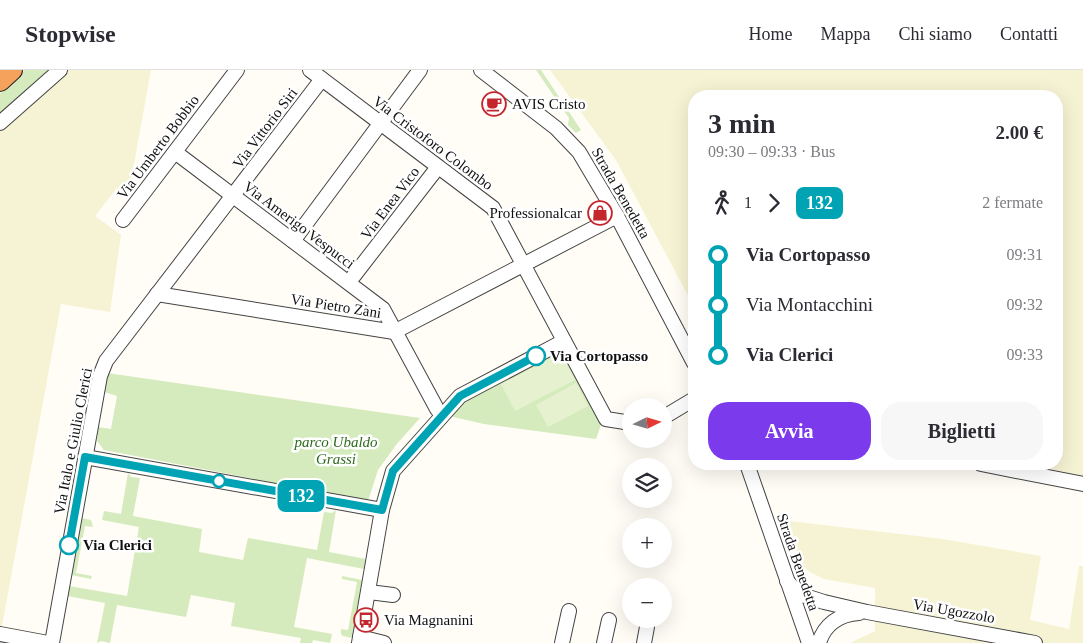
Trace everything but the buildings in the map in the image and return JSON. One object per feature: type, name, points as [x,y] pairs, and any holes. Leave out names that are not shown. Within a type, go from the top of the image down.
[{"type":"highway","points":[[0,81],[12,70]]},
{"type":"street","points":[[0,123],[60,70]]},
{"type":"street","name":"Via Umberto Bobbio","points":[[123,220],[237,70]]},
{"type":"street","name":"Via Cristoforo Colombo","points":[[310,70],[493,208],[606,420],[622,422]]},
{"type":"street","points":[[293,241],[420,70]]},
{"type":"street","name":"Strada Benedetta","points":[[481,70],[550,122],[579,152],[616,216],[688,352]]},
{"type":"street","name":"Via Vittorio Siri","points":[[234,196],[322,79]]},
{"type":"street","name":"Via Amerigo Vespucci","points":[[175,152],[383,309],[394,332]]},
{"type":"street","name":"Via Enea Vico","points":[[349,282],[438,167]]},
{"type":"street","name":"Via Italo e Giulio Clerici","points":[[50,643],[100,376],[109,357],[234,196]]},
{"type":"street","name":"Via Pietro Zani","points":[[157,294],[394,332],[616,216]]},
{"type":"street","points":[[394,332],[442,415]]},
{"type":"street","points":[[384,643],[359,640],[382,510],[393,471],[460,396],[564,341]]},
{"type":"street","points":[[672,412],[688,402]]},
{"type":"street","points":[[85,457],[382,510]]},
{"type":"street","name":"Strada Benedetta","points":[[749,470],[809,643]]},
{"type":"street","points":[[1012,470],[1083,484]]},
{"type":"street","name":"Via Ugozzolo","points":[[787,581],[799,594],[824,602],[867,612],[1035,643]]},
{"type":"street","points":[[368,592],[393,595]]},
{"type":"street","points":[[819,643],[826,627],[802,623],[810,607],[824,602]]},
{"type":"street","points":[[562,643],[569,611]]},
{"type":"street","name":"Via Ugozzolo","points":[[826,627],[843,616],[867,612]]},
{"type":"street","points":[[604,643],[609,620]]},
{"type":"street","points":[[644,643],[647,628]]},
{"type":"street","points":[[0,634],[50,643]]},
{"type":"shaded area","points":[[0,70],[151,70],[128,197],[117,188],[95,216],[121,235],[110,312],[61,304],[0,637]]},
{"type":"shaded area","points":[[550,70],[1083,70],[1083,491],[982,471],[1063,470],[1063,90],[688,90],[688,296],[616,160]]},
{"type":"shaded area","points":[[789,521],[943,539],[1041,556],[1030,620],[1069,629],[1079,566],[1083,566],[1083,643],[850,643],[875,631],[875,588],[824,579],[808,571],[799,560]]},
{"type":"green space","points":[[25,70],[50,70],[0,114],[0,94]]},
{"type":"green space","points":[[536,70],[541,70],[581,130],[576,133],[568,125],[569,118]]},
{"type":"green space","points":[[563,346],[602,422],[596,439],[484,424],[449,416],[462,399]]},
{"type":"green space","points":[[561,353],[575,380],[515,411],[501,384]]},
{"type":"green space","name":"parco Ubaldo Grassi","points":[[107,373],[420,418],[396,445],[378,470],[368,501],[104,450],[97,441],[98,427],[111,429],[117,396],[104,392]]},
{"type":"green space","points":[[576,383],[588,406],[548,427],[536,405]]},
{"type":"green space","points":[[128,473],[131,477],[140,478],[133,516],[202,529],[199,552],[243,560],[248,538],[317,550],[324,512],[332,513],[336,510],[329,552],[366,559],[364,569],[307,558],[294,627],[332,634],[330,643],[313,640],[312,643],[300,643],[301,638],[231,626],[235,603],[191,595],[186,617],[117,605],[110,643],[101,641],[97,643],[105,603],[67,596],[69,586],[127,596],[139,527],[102,520],[104,511],[121,514]]},
{"type":"green space","points":[[81,518],[91,520],[93,527],[85,526],[76,573],[92,576],[91,579],[71,575]]},
{"type":"green space","points":[[342,576],[362,580],[352,638],[343,636],[341,629],[348,630],[357,582],[342,579]]},
{"type":"bus line","name":"132","points":[[69,545],[85,457],[382,510],[393,471],[460,396],[536,356]]},
{"type":"place","name":"AVIS Cristo","points":[[494,104]]},
{"type":"place","name":"Professionalcar","points":[[600,213]]},
{"type":"place","name":"Via Cortopasso","points":[[536,356]]},
{"type":"place","name":"Via Clerici","points":[[69,545]]},
{"type":"place","name":"Via Magnanini","points":[[366,620]]}]
